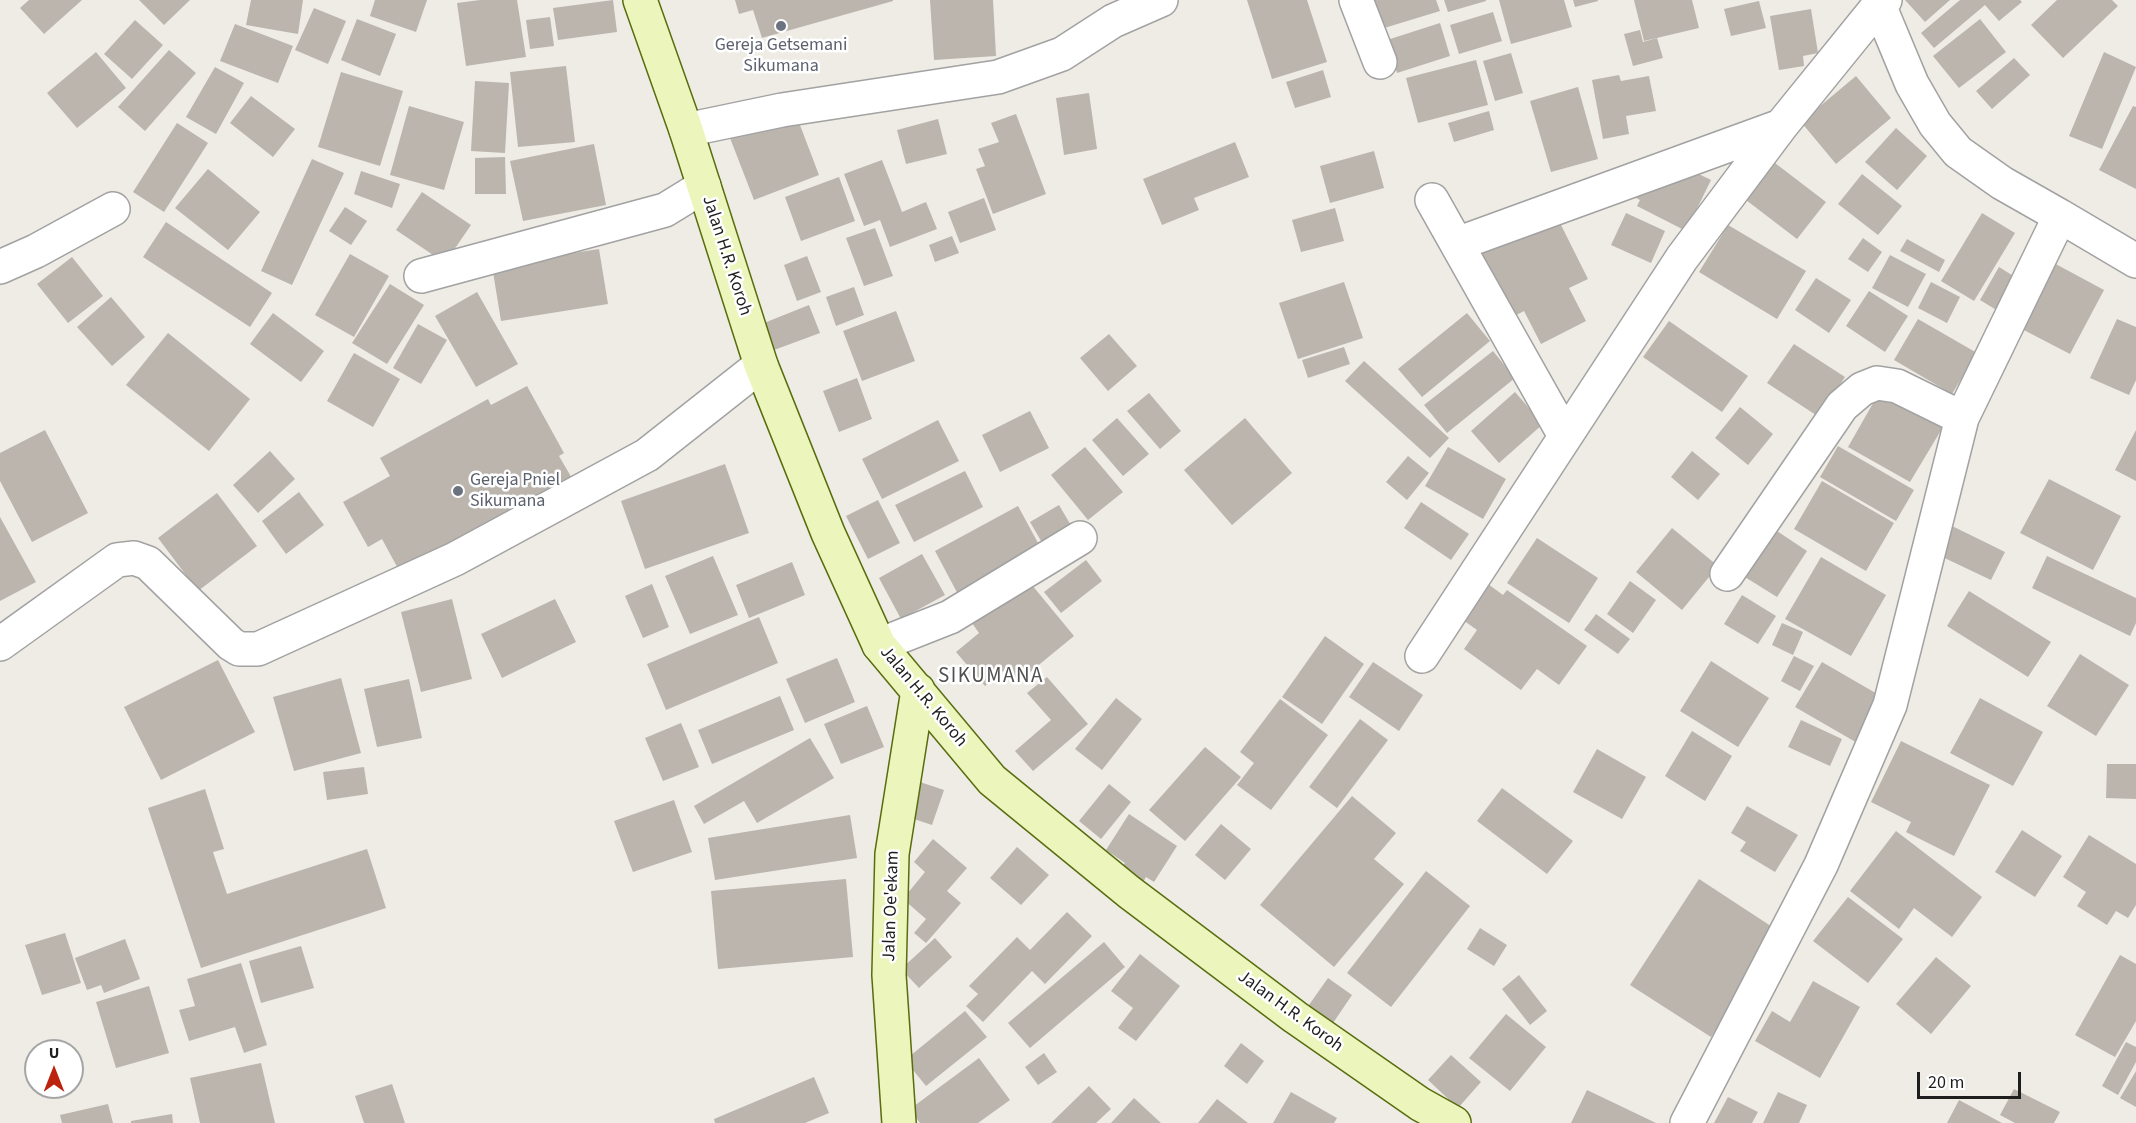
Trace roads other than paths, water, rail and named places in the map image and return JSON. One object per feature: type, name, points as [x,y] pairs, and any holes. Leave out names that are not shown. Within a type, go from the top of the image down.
[{"type":"main road","name":"Jalan H.R. Koroh","points":[[639,0],[686,130],[761,365],[828,533],[879,645],[992,780],[1130,892],[1295,1017],[1420,1104],[1454,1123]]},
{"type":"main road","name":"Jalan Oe'ekam","points":[[899,1123],[889,975],[892,854],[918,690]]},
{"type":"street","points":[[686,130],[782,110],[998,77],[1062,54],[1113,21],[1161,0]]},
{"type":"street","points":[[1356,0],[1380,62]]},
{"type":"street","points":[[1422,656],[1682,258],[1781,126],[1880,2]]},
{"type":"street","points":[[1880,2],[1912,84],[1935,124],[1958,152],[2002,183],[2136,261]]},
{"type":"street","points":[[1457,244],[1781,126]]},
{"type":"street","points":[[421,276],[665,210],[704,186]]},
{"type":"street","points":[[1432,200],[1565,436]]},
{"type":"street","points":[[0,267],[36,251],[113,209]]},
{"type":"street","points":[[1687,1123],[1821,865],[1890,705],[1962,418],[2060,216]]},
{"type":"street","points":[[0,644],[117,560],[134,558],[148,563],[231,644],[239,649],[258,649],[455,559],[647,455],[761,365]]},
{"type":"street","points":[[1727,574],[1842,406],[1862,388],[1877,383],[1898,386],[1962,418]]},
{"type":"street","points":[[879,645],[950,617],[1080,538]]},
{"type":"place","name":"Gereja Getsemani Sikumana","points":[[781,26]]},
{"type":"place","name":"Gereja Pniel Sikumana","points":[[458,491]]},
{"type":"district","name":"SIKUMANA","points":[[991,677]]}]
